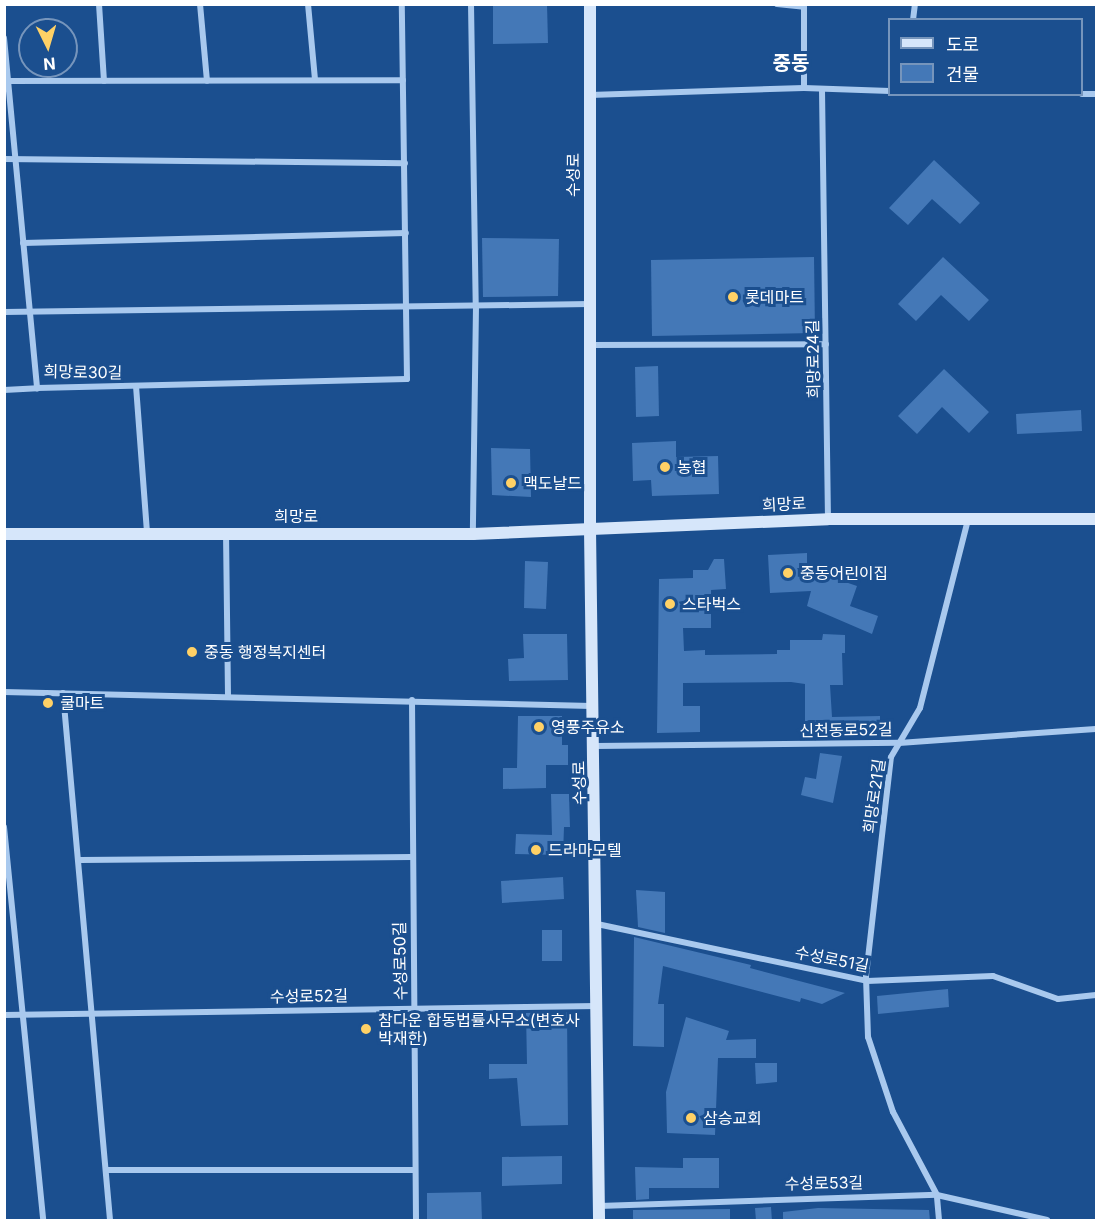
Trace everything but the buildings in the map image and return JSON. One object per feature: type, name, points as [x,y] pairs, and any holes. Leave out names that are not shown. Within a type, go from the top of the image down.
[{"type":"main road","name":"수성로","points":[[590,4],[590,530],[595,746],[599,1221]]},
{"type":"main road","name":"희망로","points":[[4,534],[147,532],[473,534],[828,519],[1096,519]]},
{"type":"street","points":[[99,4],[104,81]]},
{"type":"street","points":[[200,4],[207,81]]},
{"type":"street","points":[[308,4],[315,80]]},
{"type":"street","points":[[136,386],[407,379],[402,4]]},
{"type":"street","points":[[471,4],[476,306],[473,534]]},
{"type":"street","points":[[777,4],[804,8],[804,88]]},
{"type":"street","name":"희망로30길","points":[[4,38],[37,388],[136,386],[147,532]]},
{"type":"street","points":[[8,81],[404,80]]},
{"type":"street","points":[[590,95],[804,88],[888,91]]},
{"type":"street","name":"희망로24길","points":[[822,90],[828,519]]},
{"type":"street","points":[[4,159],[405,163]]},
{"type":"street","points":[[23,243],[406,233]]},
{"type":"street","points":[[4,312],[590,304]]},
{"type":"street","points":[[590,345],[826,344]]},
{"type":"street","points":[[4,390],[37,388]]},
{"type":"street","name":"희망로21길","points":[[937,1195],[893,1112],[867,1037],[867,981],[891,757],[920,708],[968,519]]},
{"type":"street","points":[[226,532],[228,696]]},
{"type":"street","points":[[4,692],[593,706]]},
{"type":"street","points":[[63,693],[80,860],[110,1221]]},
{"type":"street","name":"수성로50길","points":[[412,700],[416,1221]]},
{"type":"street","name":"신천동로52길","points":[[595,746],[899,743],[1096,729]]},
{"type":"street","points":[[4,827],[43,1221]]},
{"type":"street","points":[[80,860],[412,857]]},
{"type":"street","name":"수성로51길","points":[[597,924],[867,981],[993,976],[1058,999],[1096,995]]},
{"type":"street","name":"수성로52길","points":[[4,1015],[597,1006]]},
{"type":"street","points":[[106,1170],[415,1170]]},
{"type":"street","points":[[937,1195],[939,1221]]},
{"type":"street","name":"수성로53길","points":[[599,1206],[937,1195],[1047,1221]]},
{"type":"place","name":"롯데마트","points":[[733,297]]},
{"type":"place","name":"농협","points":[[665,467]]},
{"type":"place","name":"맥도날드","points":[[511,483]]},
{"type":"place","name":"중동어린이집","points":[[788,573]]},
{"type":"place","name":"스타벅스","points":[[670,604]]},
{"type":"place","name":"중동 행정복지센터","points":[[192,652]]},
{"type":"place","name":"쿨마트","points":[[48,703]]},
{"type":"place","name":"영풍주유소","points":[[539,727]]},
{"type":"place","name":"드라마모텔","points":[[536,850]]},
{"type":"place","name":"참다운 합동법률사무소(변호사 박재한)","points":[[366,1029]]},
{"type":"place","name":"삼승교회","points":[[691,1118]]},
{"type":"district","name":"중동","points":[[791,63]]}]
